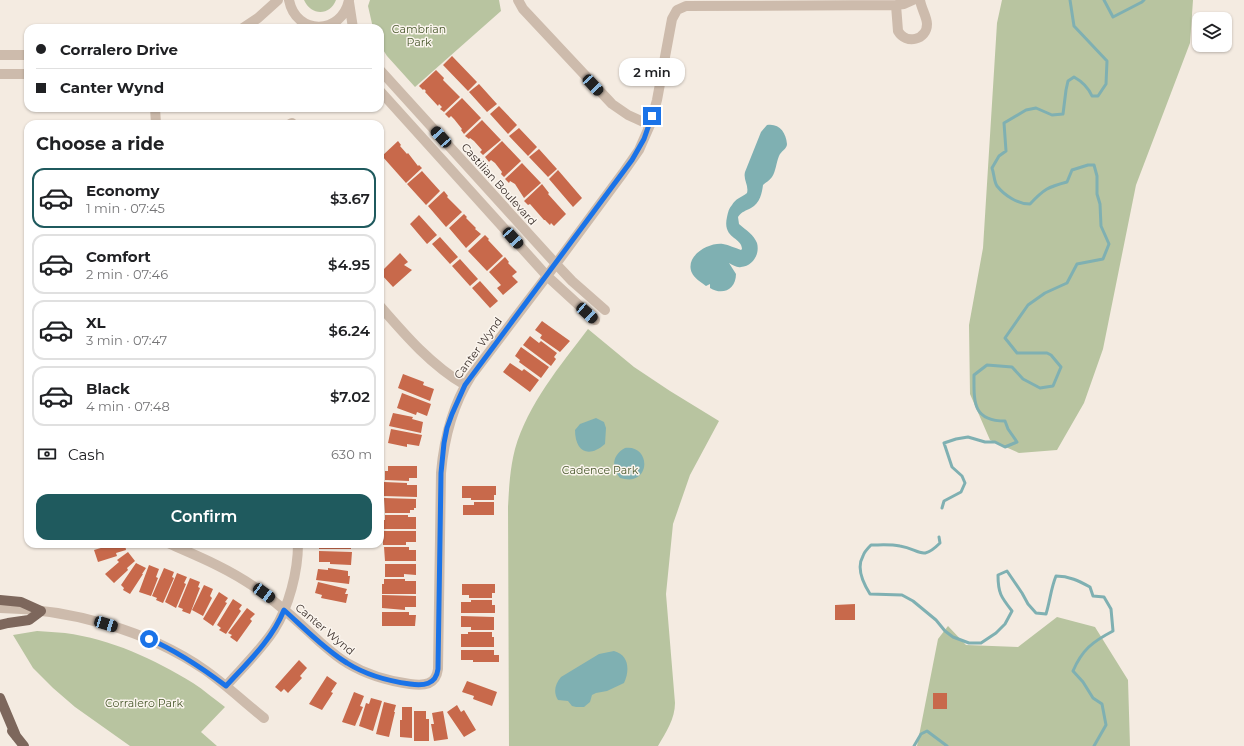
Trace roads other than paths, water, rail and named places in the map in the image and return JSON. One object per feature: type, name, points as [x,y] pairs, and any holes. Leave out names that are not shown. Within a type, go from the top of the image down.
[{"type":"main road","points":[[0,600],[21,602],[41,611],[29,620],[0,625]]},
{"type":"main road","points":[[0,698],[16,736]]},
{"type":"main road","points":[[0,715],[24,746]]},
{"type":"street","points":[[249,24],[278,0]]},
{"type":"street","points":[[289,0],[294,14],[306,24]]},
{"type":"street","points":[[518,0],[523,9],[603,96],[628,115],[650,125]]},
{"type":"street","points":[[896,6],[898,32],[906,39],[914,40],[924,35],[927,28],[927,22],[920,0]]},
{"type":"street","points":[[331,24],[347,9],[349,1]]},
{"type":"street","points":[[349,1],[353,24]]},
{"type":"street","name":"Canter Wynd","points":[[179,548],[224,567],[256,587],[346,663],[390,681],[414,685],[427,684],[436,677],[438,669],[441,465],[447,428],[452,414],[465,385],[639,150],[650,125],[660,89],[672,19],[677,10],[682,7],[690,6],[896,6],[910,2]]},
{"type":"street","points":[[0,55],[24,55]]},
{"type":"street","points":[[0,74],[24,74]]},
{"type":"street","name":"Castilian Boulevard","points":[[384,74],[556,264],[572,281],[605,310]]},
{"type":"street","points":[[384,95],[547,276],[595,320]]},
{"type":"street","points":[[384,310],[432,362],[465,385]]},
{"type":"street","points":[[226,686],[269,636],[278,622],[284,610],[295,572],[298,548]]},
{"type":"street","points":[[0,608],[41,611],[97,621],[138,634],[182,655],[205,670],[264,718]]},
{"type":"water","points":[[767,125],[775,125],[781,129],[787,144],[779,156],[772,177],[763,185],[758,201],[754,206],[743,212],[738,217],[739,224],[756,240],[758,247],[755,259],[749,264],[740,267],[729,263],[736,274],[734,284],[728,290],[715,290],[710,288],[710,284],[706,286],[694,277],[690,267],[699,251],[711,245],[723,244],[741,250],[742,249],[739,242],[727,230],[727,217],[729,209],[733,203],[747,193],[745,172],[761,132]]},
{"type":"water","points":[[596,418],[604,422],[606,428],[605,444],[599,449],[588,452],[580,448],[577,443],[575,430],[580,424]]},
{"type":"water","points":[[625,448],[632,448],[638,451],[644,460],[642,472],[639,476],[633,479],[620,478],[615,470],[615,458],[617,454]]},
{"type":"water","points":[[614,651],[623,656],[627,664],[627,673],[624,683],[607,691],[592,695],[590,702],[584,707],[572,706],[568,701],[558,700],[555,688],[561,677],[599,654]]},
{"type":"waterway","points":[[942,508],[944,501],[961,492],[965,483],[962,476],[952,467],[944,443],[968,437],[985,442],[995,442],[1005,447],[1017,442],[1008,429],[1005,421],[994,420],[986,417],[977,408],[974,393],[974,375],[987,365],[1012,367],[1023,379],[1040,388],[1053,386],[1061,367],[1051,355],[1047,353],[1017,353],[1005,338],[1028,305],[1045,293],[1067,283],[1077,264],[1103,259],[1109,244],[1101,226],[1100,204],[1097,194],[1097,176],[1094,165],[1088,165],[1072,170],[1067,182],[1047,189],[1030,204],[1016,201],[1000,190],[996,184],[992,168],[999,156],[1006,151],[1004,123],[1026,110],[1036,108],[1052,115],[1063,114],[1068,81],[1074,77],[1085,85],[1092,96],[1098,96],[1106,84],[1107,61],[1074,26],[1070,0]]},
{"type":"waterway","points":[[1104,0],[1113,17],[1144,0]]},
{"type":"waterway","points":[[939,537],[940,543],[934,549],[924,553],[896,545],[871,545],[864,553],[860,565],[861,575],[870,594],[902,595],[913,601],[936,620],[945,631],[953,637],[969,643],[981,643],[996,633],[1005,624],[1012,611],[1003,598],[999,586],[998,575],[1007,571],[1028,604],[1036,613],[1046,614],[1056,576],[1078,581],[1090,587],[1093,596],[1104,597],[1111,609],[1113,631],[1088,647],[1080,657],[1073,671],[1083,682],[1093,698],[1102,704],[1106,725],[1094,746]]},
{"type":"waterway","points":[[914,746],[921,734],[927,731],[947,746]]},
{"type":"park label","name":"Cambrian Park","points":[[419,35]]},
{"type":"park label","name":"Cadence Park","points":[[600,470]]},
{"type":"park label","name":"Corralero Park","points":[[144,703]]}]
